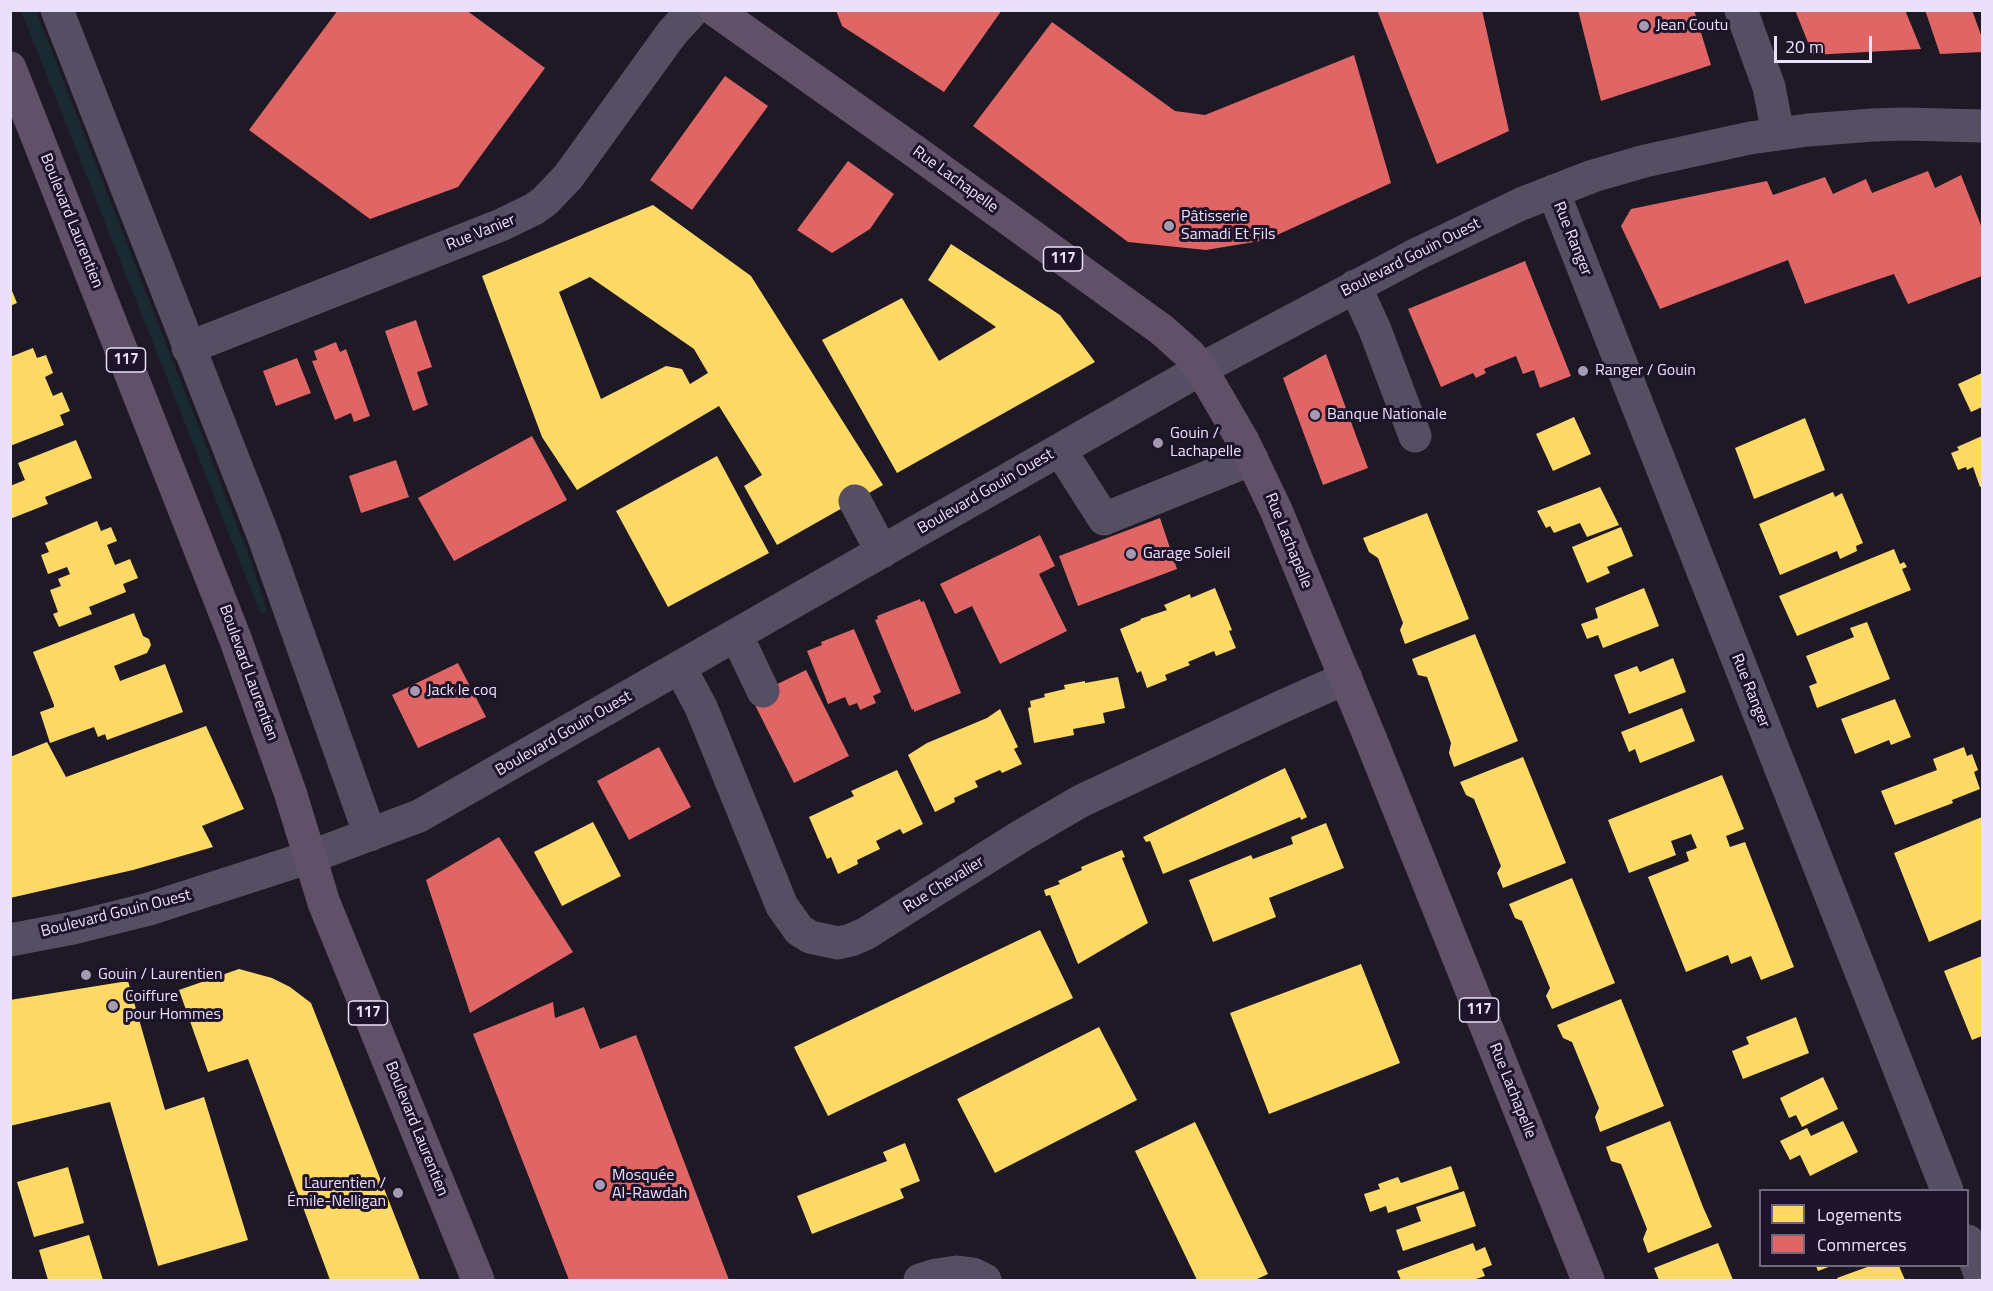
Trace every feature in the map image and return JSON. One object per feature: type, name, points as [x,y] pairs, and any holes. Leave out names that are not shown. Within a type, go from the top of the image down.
[{"type":"main road","name":"Rue Lachapelle","points":[[715,10],[1162,330],[1189,354],[1201,369],[1230,417],[1276,510],[1346,678],[1588,1281]]},
{"type":"main road","name":"Boulevard Laurentien","points":[[10,68],[204,556],[270,732],[324,903],[478,1281]]},
{"type":"street","points":[[57,10],[262,535],[370,835]]},
{"type":"street","name":"Rue Vanier","points":[[188,348],[501,225],[534,209],[568,177],[672,33],[693,10]]},
{"type":"street","points":[[1741,10],[1769,87],[1778,134]]},
{"type":"street","name":"Boulevard Gouin Ouest","points":[[10,940],[73,928],[149,909],[310,857],[419,816],[1201,369],[1355,286],[1484,221],[1553,191],[1645,161],[1778,134],[1904,124],[1983,126]]},
{"type":"street","name":"Rue Ranger","points":[[1553,191],[1946,1189]]},
{"type":"street","points":[[1355,286],[1375,330],[1415,436]]},
{"type":"street","points":[[1060,450],[1104,519],[1251,459]]},
{"type":"street","points":[[855,501],[882,552]]},
{"type":"street","points":[[735,636],[763,691]]},
{"type":"street","name":"Rue Chevalier","points":[[680,668],[705,718],[782,906],[799,930],[810,937],[838,943],[865,934],[1081,801],[1346,678]]},
{"type":"street","points":[[1969,1244],[1983,1280]]},
{"type":"street","points":[[920,1281],[936,1275],[957,1272],[973,1274],[985,1281]]},
{"type":"shaded area","points":[[21,11],[36,11],[249,556],[267,611],[261,614]]},
{"type":"building: Logements","points":[[653,205],[751,276],[883,485],[777,545],[744,486],[762,475],[719,406],[577,490],[542,437],[482,276]],"holes":[[[590,277],[694,349],[708,373],[690,384],[682,369],[666,366],[601,399],[559,292]]]},
{"type":"building: Logements","points":[[951,244],[1060,315],[1095,362],[897,473],[822,340],[902,298],[939,361],[996,327],[928,280]]},
{"type":"building: Logements","points":[[10,286],[17,303],[10,306]]},
{"type":"building: Logements","points":[[33,348],[37,358],[46,355],[53,373],[45,377],[53,396],[62,392],[70,411],[60,415],[64,425],[10,446],[10,357]]},
{"type":"building: Logements","points":[[1982,373],[1982,407],[1971,412],[1958,384]]},
{"type":"building: Logements","points":[[1574,417],[1591,454],[1553,471],[1536,434]]},
{"type":"building: Logements","points":[[1805,418],[1825,470],[1754,499],[1735,448]]},
{"type":"building: Logements","points":[[1982,436],[1982,486],[1980,487],[1973,467],[1958,470],[1951,453],[1959,450],[1957,447]]},
{"type":"building: Logements","points":[[76,440],[92,478],[45,497],[48,504],[10,519],[10,486],[25,480],[18,463]]},
{"type":"building: Logements","points":[[717,456],[769,553],[668,607],[616,511]]},
{"type":"building: Logements","points":[[1600,487],[1619,525],[1587,537],[1580,523],[1554,533],[1550,526],[1546,528],[1537,511]]},
{"type":"building: Logements","points":[[1833,492],[1835,497],[1842,493],[1863,543],[1856,546],[1857,551],[1840,559],[1837,551],[1780,575],[1759,524]]},
{"type":"building: Logements","points":[[1427,513],[1469,619],[1405,644],[1400,630],[1403,623],[1378,558],[1369,552],[1363,538]]},
{"type":"building: Logements","points":[[97,521],[101,531],[111,527],[117,541],[107,545],[115,565],[130,559],[138,578],[123,584],[126,592],[89,607],[92,614],[59,627],[53,614],[58,612],[50,590],[61,586],[58,579],[70,574],[67,567],[48,574],[41,555],[49,552],[45,543]]},
{"type":"building: Logements","points":[[1621,527],[1633,556],[1607,567],[1610,573],[1587,583],[1572,547]]},
{"type":"building: Logements","points":[[1894,549],[1900,564],[1904,562],[1907,567],[1902,569],[1911,590],[1797,636],[1779,596]]},
{"type":"building: Logements","points":[[1215,588],[1232,630],[1229,631],[1236,648],[1216,656],[1214,651],[1188,662],[1190,665],[1165,675],[1167,680],[1147,688],[1141,671],[1137,673],[1120,629],[1167,610],[1164,605],[1190,594],[1191,598]]},
{"type":"building: Logements","points":[[1644,588],[1659,626],[1603,648],[1598,635],[1587,639],[1581,624],[1598,618],[1595,608]]},
{"type":"building: Logements","points":[[134,613],[143,636],[149,639],[151,645],[147,653],[114,666],[120,681],[165,664],[183,712],[107,740],[105,734],[98,737],[94,727],[50,743],[40,712],[54,705],[33,652]]},
{"type":"building: Logements","points":[[1867,622],[1890,679],[1817,708],[1809,686],[1817,683],[1806,656],[1854,637],[1850,628]]},
{"type":"building: Logements","points":[[1475,634],[1518,741],[1454,767],[1449,753],[1451,743],[1427,677],[1418,675],[1412,659]]},
{"type":"building: Logements","points":[[1673,658],[1686,692],[1629,714],[1614,675],[1637,666],[1640,672]]},
{"type":"building: Logements","points":[[1118,677],[1125,708],[1103,713],[1105,723],[1073,729],[1074,735],[1034,743],[1028,708],[1031,707],[1030,701],[1045,697],[1044,694],[1065,689],[1064,685]]},
{"type":"building: Logements","points":[[1895,699],[1911,737],[1891,745],[1889,740],[1855,754],[1841,719]]},
{"type":"building: Logements","points":[[1682,708],[1695,741],[1640,763],[1635,749],[1629,752],[1621,732]]},
{"type":"building: Logements","points":[[1000,709],[1018,747],[1014,749],[1022,764],[1002,773],[1000,770],[975,781],[978,787],[954,798],[955,802],[935,812],[908,755],[927,743],[987,718]]},
{"type":"building: Logements","points":[[206,726],[244,809],[202,826],[213,847],[133,870],[10,898],[10,757],[47,742],[66,777]]},
{"type":"building: Logements","points":[[1964,747],[1967,756],[1972,754],[1978,770],[1974,772],[1980,789],[1952,800],[1953,803],[1895,825],[1881,791],[1937,770],[1933,759]]},
{"type":"building: Logements","points":[[1523,757],[1566,863],[1503,888],[1497,873],[1501,866],[1474,799],[1466,795],[1460,782]]},
{"type":"building: Logements","points":[[1285,768],[1307,817],[1301,820],[1300,817],[1163,874],[1150,841],[1146,842],[1143,837]]},
{"type":"building: Logements","points":[[897,770],[923,824],[903,834],[900,829],[876,841],[880,849],[857,860],[858,864],[838,874],[831,857],[827,859],[809,817],[854,796],[851,791]]},
{"type":"building: Logements","points":[[1722,775],[1744,829],[1726,836],[1730,847],[1745,842],[1794,967],[1761,980],[1751,956],[1731,964],[1728,955],[1686,972],[1648,877],[1689,861],[1686,852],[1697,848],[1691,834],[1671,841],[1676,855],[1629,873],[1608,820]]},
{"type":"building: Logements","points":[[1982,817],[1982,919],[1929,942],[1894,853]]},
{"type":"building: Logements","points":[[593,822],[621,876],[562,906],[534,852]]},
{"type":"building: Logements","points":[[1326,823],[1344,868],[1269,898],[1276,917],[1213,942],[1189,880],[1251,855],[1253,859],[1293,844],[1291,837]]},
{"type":"building: Logements","points":[[1122,850],[1125,857],[1122,858],[1148,923],[1078,964],[1050,895],[1046,896],[1044,890],[1060,884],[1058,881],[1082,870],[1081,867]]},
{"type":"building: Logements","points":[[1572,878],[1615,983],[1552,1009],[1546,996],[1550,988],[1522,921],[1515,918],[1509,904]]},
{"type":"building: Logements","points":[[1040,930],[1073,998],[828,1116],[794,1047]]},
{"type":"building: Logements","points":[[1982,956],[1982,1036],[1972,1040],[1944,971]]},
{"type":"building: Logements","points":[[1361,964],[1400,1063],[1269,1114],[1230,1013]]},
{"type":"building: Logements","points":[[239,969],[272,978],[290,987],[311,1003],[420,1280],[330,1280],[248,1059],[208,1072],[179,990]]},
{"type":"building: Logements","points":[[128,981],[165,1110],[204,1097],[248,1240],[158,1266],[110,1102],[10,1126],[10,1000]]},
{"type":"building: Logements","points":[[1621,999],[1664,1106],[1600,1132],[1595,1117],[1599,1108],[1572,1042],[1563,1038],[1557,1025]]},
{"type":"building: Logements","points":[[1796,1017],[1809,1053],[1743,1079],[1732,1051],[1749,1044],[1746,1037]]},
{"type":"building: Logements","points":[[1099,1027],[1137,1100],[995,1173],[957,1099]]},
{"type":"building: Logements","points":[[1823,1077],[1838,1109],[1802,1127],[1796,1115],[1789,1118],[1780,1098]]},
{"type":"building: Logements","points":[[1670,1121],[1712,1227],[1648,1253],[1643,1239],[1647,1229],[1621,1164],[1611,1161],[1606,1147]]},
{"type":"building: Logements","points":[[1843,1121],[1858,1152],[1810,1176],[1800,1155],[1790,1160],[1780,1141],[1807,1128],[1811,1136]]},
{"type":"building: Logements","points":[[1195,1122],[1268,1274],[1255,1280],[1197,1280],[1135,1151]]},
{"type":"building: Logements","points":[[905,1143],[920,1181],[900,1189],[904,1198],[812,1234],[797,1196],[887,1161],[883,1152]]},
{"type":"building: Logements","points":[[1451,1166],[1459,1189],[1388,1213],[1386,1206],[1370,1212],[1364,1194],[1380,1189],[1378,1184],[1398,1177],[1401,1183]]},
{"type":"building: Logements","points":[[68,1167],[84,1223],[34,1237],[17,1182]]},
{"type":"building: Logements","points":[[1464,1191],[1476,1226],[1403,1251],[1396,1230],[1421,1221],[1416,1207]]},
{"type":"building: Logements","points":[[89,1235],[103,1280],[48,1280],[39,1250]]},
{"type":"building: Logements","points":[[1473,1243],[1476,1251],[1485,1247],[1492,1265],[1482,1269],[1485,1276],[1473,1280],[1401,1280],[1397,1271]]},
{"type":"building: Logements","points":[[1718,1243],[1733,1280],[1659,1280],[1654,1268]]},
{"type":"building: Logements","points":[[1816,1267],[1828,1267],[1818,1271]]},
{"type":"building: Logements","points":[[1867,1267],[1899,1267],[1905,1280],[1838,1280],[1837,1278]]},
{"type":"building: Commerces","points":[[338,10],[466,10],[545,68],[458,187],[370,219],[249,130]]},
{"type":"building: Commerces","points":[[836,10],[1002,10],[944,92],[842,26]]},
{"type":"building: Commerces","points":[[1377,10],[1482,10],[1509,131],[1437,164]]},
{"type":"building: Commerces","points":[[1578,10],[1694,10],[1711,65],[1601,101]]},
{"type":"building: Commerces","points":[[1795,10],[1905,10],[1921,49],[1813,55]]},
{"type":"building: Commerces","points":[[1925,10],[1972,10],[1982,38],[1982,52],[1940,54]]},
{"type":"building: Commerces","points":[[1052,22],[1175,111],[1205,115],[1354,55],[1391,183],[1266,240],[1206,250],[1128,242],[973,126]]},
{"type":"building: Commerces","points":[[725,76],[768,106],[692,210],[650,180]]},
{"type":"building: Commerces","points":[[848,161],[894,194],[870,229],[832,253],[797,230]]},
{"type":"building: Commerces","points":[[1928,171],[1935,188],[1961,175],[1982,228],[1982,276],[1908,304],[1894,274],[1805,304],[1788,260],[1660,309],[1621,226],[1631,209],[1767,181],[1773,195],[1825,177],[1833,194],[1866,179],[1872,193]]},
{"type":"building: Commerces","points":[[1525,261],[1571,376],[1540,388],[1534,370],[1523,374],[1516,356],[1484,369],[1486,373],[1476,378],[1473,373],[1441,387],[1408,309]]},
{"type":"building: Commerces","points":[[416,320],[432,367],[417,372],[428,405],[413,411],[385,331]]},
{"type":"building: Commerces","points":[[336,342],[340,352],[346,349],[370,416],[354,422],[351,413],[335,420],[312,361],[317,360],[314,351]]},
{"type":"building: Commerces","points":[[1326,354],[1368,468],[1323,485],[1283,378]]},
{"type":"building: Commerces","points":[[297,358],[311,393],[276,406],[263,371]]},
{"type":"building: Commerces","points":[[532,436],[567,500],[454,561],[418,498]]},
{"type":"building: Commerces","points":[[396,460],[409,497],[361,513],[349,476]]},
{"type":"building: Commerces","points":[[1160,518],[1177,569],[1078,606],[1059,556]]},
{"type":"building: Commerces","points":[[1040,535],[1055,566],[1039,574],[1067,631],[1000,664],[972,606],[955,614],[940,584]]},
{"type":"building: Commerces","points":[[920,599],[921,602],[924,601],[961,693],[914,712],[875,620],[878,619],[877,616]]},
{"type":"building: Commerces","points":[[854,629],[881,692],[873,696],[876,703],[860,710],[857,703],[849,706],[845,697],[828,704],[807,651],[822,645],[821,642]]},
{"type":"building: Commerces","points":[[458,663],[486,717],[418,748],[392,695]]},
{"type":"building: Commerces","points":[[806,670],[849,756],[794,783],[751,697]]},
{"type":"building: Commerces","points":[[659,747],[691,807],[629,840],[597,781]]},
{"type":"building: Commerces","points":[[499,837],[573,952],[470,1013],[426,880]]},
{"type":"building: Commerces","points":[[553,1002],[555,1018],[584,1007],[600,1049],[636,1035],[729,1280],[569,1280],[473,1034]]},
{"type":"place","name":"Jean Coutu","points":[[1644,26]]},
{"type":"place","name":"Pâtisserie Samadi Et Fils","points":[[1169,226]]},
{"type":"place","name":"Ranger / Gouin","points":[[1583,371]]},
{"type":"place","name":"Banque Nationale","points":[[1315,415]]},
{"type":"place","name":"Gouin / Lachapelle","points":[[1158,443]]},
{"type":"place","name":"Garage Soleil","points":[[1131,554]]},
{"type":"place","name":"Jack le coq","points":[[415,691]]},
{"type":"place","name":"Gouin / Laurentien","points":[[86,975]]},
{"type":"place","name":"Coiffure pour Hommes","points":[[113,1006]]},
{"type":"place","name":"Mosquée Al-Rawdah","points":[[600,1185]]},
{"type":"place","name":"Laurentien / Émile-Nelligan","points":[[398,1193]]}]
